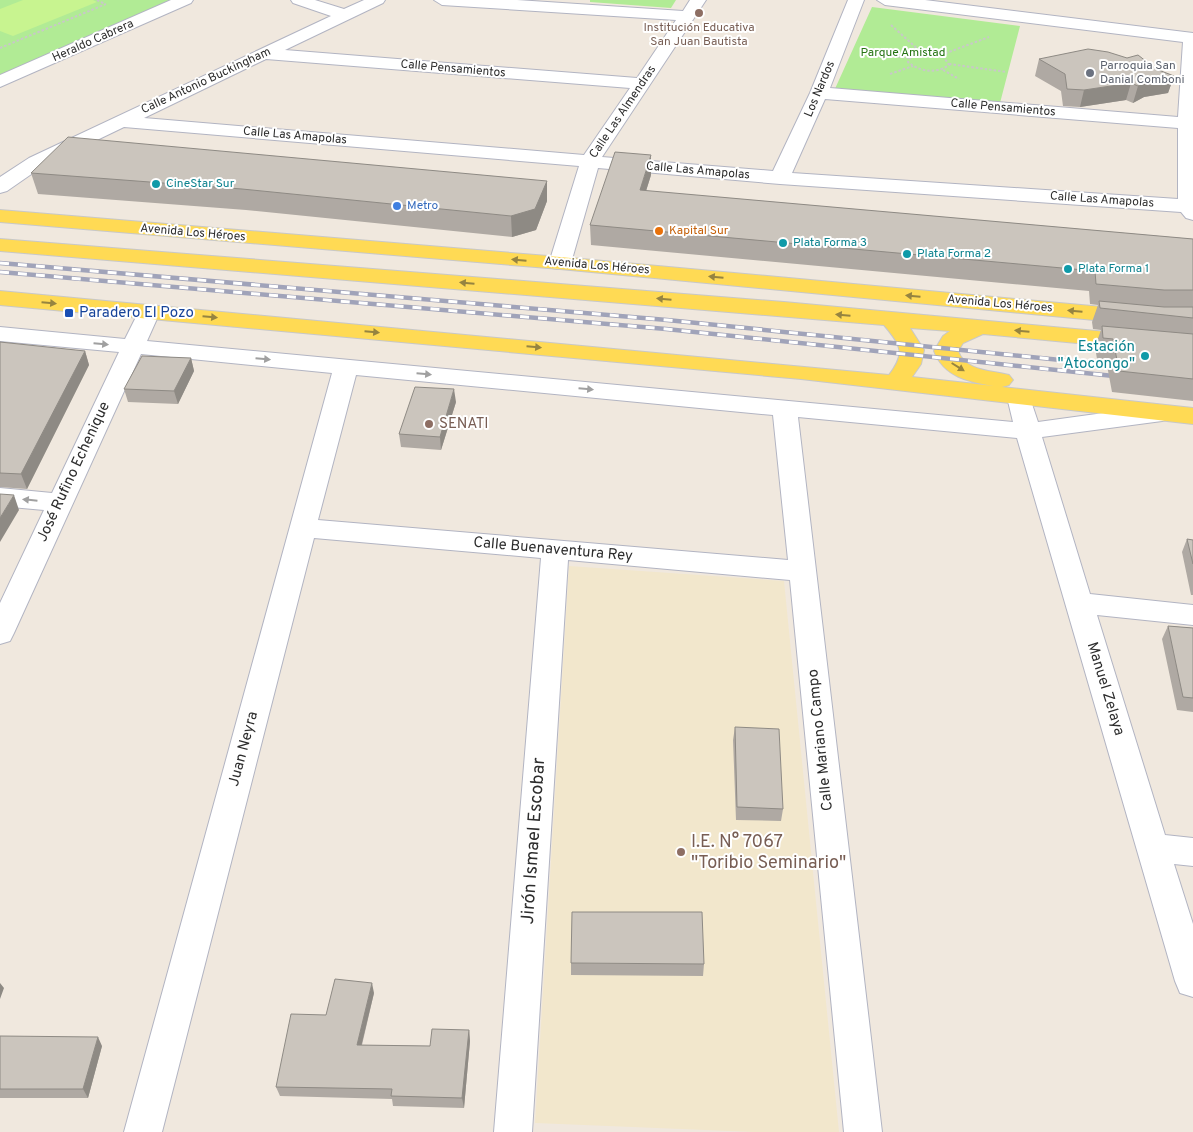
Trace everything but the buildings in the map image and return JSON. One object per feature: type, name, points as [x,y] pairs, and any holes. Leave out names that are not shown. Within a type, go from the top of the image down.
[{"type":"main road","name":"Avenida Los Héroes","points":[[0,216],[560,263],[1158,318],[1193,319]]},
{"type":"main road","name":"Avenida Los Héroes","points":[[0,245],[784,309],[1193,347]]},
{"type":"main road","points":[[744,280],[784,309]]},
{"type":"main road","points":[[0,298],[801,372],[1193,416]]},
{"type":"main road","points":[[892,320],[909,340],[913,353],[909,366],[896,382]]},
{"type":"main road","points":[[980,328],[958,335],[947,346],[947,357],[958,368],[982,377],[1052,388],[1105,407]]},
{"type":"street","name":"Heraldo Cabrera","points":[[0,82],[185,0]]},
{"type":"street","points":[[299,0],[345,15]]},
{"type":"street","name":"Calle Antonio Buckingham","points":[[0,188],[20,171],[36,162],[377,0]]},
{"type":"street","points":[[442,0],[569,4],[688,16]]},
{"type":"street","name":"Calle Las Almendras","points":[[560,263],[590,161],[698,0]]},
{"type":"street","name":"Los Nardos","points":[[780,178],[819,93],[856,0]]},
{"type":"street","points":[[885,0],[1192,38],[1187,123],[1191,210]]},
{"type":"street","name":"Calle Pensamientos","points":[[265,54],[642,84]]},
{"type":"street","name":"Calle Pensamientos","points":[[819,93],[1187,123]]},
{"type":"street","name":"Calle Las Amapolas","points":[[119,122],[780,178],[1191,210]]},
{"type":"street","name":"Calle Antonio Buckingham","points":[[0,170],[36,162]]},
{"type":"street","name":"José Rufino Echenique","points":[[0,633],[149,312]]},
{"type":"street","points":[[0,334],[1028,431],[1162,413]]},
{"type":"street","name":"Juan Neyra","points":[[143,1132],[346,366]]},
{"type":"street","name":"Manuel Zelaya","points":[[1019,397],[1193,981]]},
{"type":"street","name":"Calle Mariano Campo","points":[[785,408],[863,1132]]},
{"type":"street","points":[[0,497],[60,503]]},
{"type":"street","name":"Calle Buenaventura Rey","points":[[303,528],[803,571]]},
{"type":"street","name":"Jirón Ismael Escobar","points":[[513,1132],[554,551]]},
{"type":"street","points":[[1080,603],[1193,615]]},
{"type":"street","points":[[1153,848],[1193,852]]},
{"type":"path","points":[[0,48],[106,4]]},
{"type":"path","points":[[940,55],[1019,26],[1021,17]]},
{"type":"path","points":[[854,51],[909,58],[925,53],[940,55],[946,58],[949,64]]},
{"type":"path","points":[[909,58],[911,65],[924,70],[940,70],[949,64],[1007,72],[1005,80]]},
{"type":"shaded area","name":"I.E. N° 7067 \"Toribio Seminario\"","points":[[569,566],[784,581],[839,1132],[754,1132],[535,1123]]},
{"type":"green space","points":[[0,0],[170,0],[0,76]]},
{"type":"green space","points":[[23,0],[93,0],[97,2],[13,36],[0,31],[0,9]]},
{"type":"green space","points":[[590,0],[676,0],[671,8],[590,2]]},
{"type":"green space","name":"Parque Amistad","points":[[872,7],[1020,26],[1000,103],[834,91]]},
{"type":"railway","points":[[0,263],[667,320],[1120,366]]},
{"type":"railway","points":[[0,272],[666,329],[1123,377]]},
{"type":"place","name":"Institución Educativa San Juan Bautista","points":[[699,13]]},
{"type":"place","name":"Parroquia San Danial Comboni","points":[[1090,73]]},
{"type":"place","name":"CineStar Sur","points":[[156,184]]},
{"type":"place","name":"Metro","points":[[397,206]]},
{"type":"place","name":"Kapital Sur","points":[[659,231]]},
{"type":"place","name":"Plata Forma 3","points":[[783,243]]},
{"type":"place","name":"Plata Forma 2","points":[[907,254]]},
{"type":"place","name":"Plata Forma 1","points":[[1068,269]]},
{"type":"place","name":"Paradero El Pozo","points":[[69,313]]},
{"type":"place","name":"Estación \"Atocongo\"","points":[[1145,356]]},
{"type":"place","name":"SENATI","points":[[429,424]]},
{"type":"place","name":"I.E. N° 7067 \"Toribio Seminario\"","points":[[681,852]]}]
